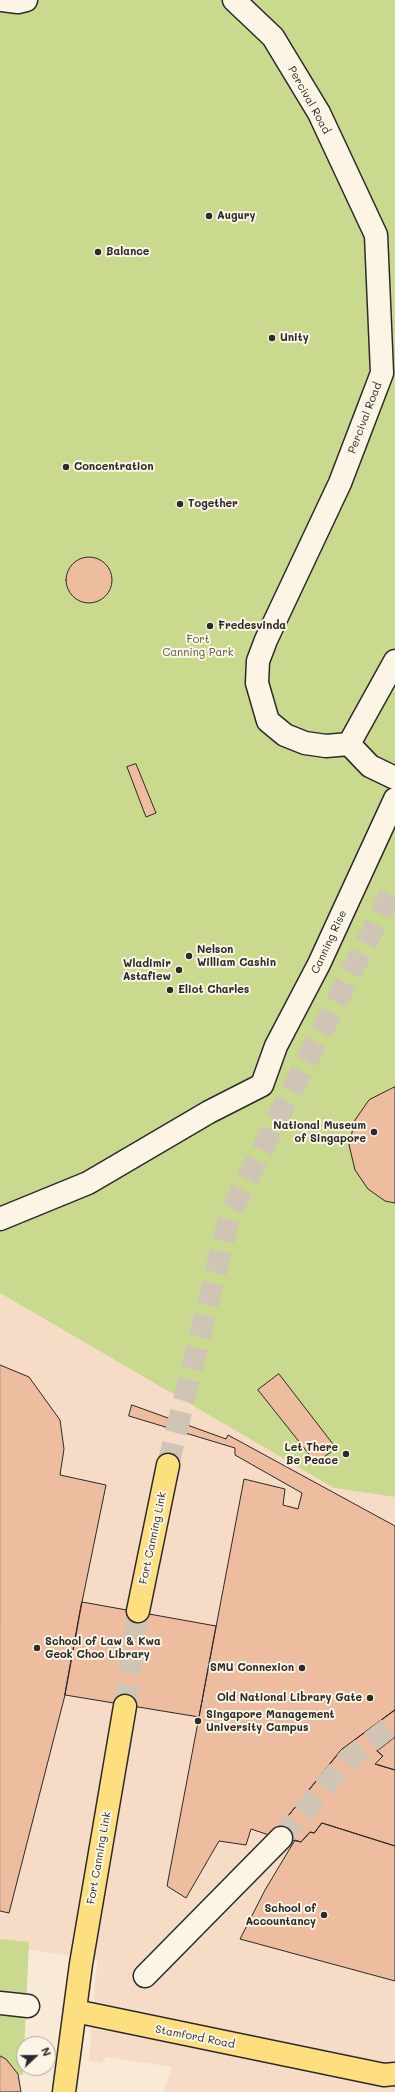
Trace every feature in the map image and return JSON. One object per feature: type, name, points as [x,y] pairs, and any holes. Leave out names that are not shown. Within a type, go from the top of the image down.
[{"type":"main road","name":"Fort Canning Link","points":[[138,1611],[168,1464]]},
{"type":"main road","name":"Fort Canning Link","points":[[75,2011],[125,1706]]},
{"type":"main road","name":"Stamford Road","points":[[75,2011],[391,2076]]},
{"type":"main road","points":[[64,2092],[75,2011]]},
{"type":"street","points":[[0,3],[2,0],[18,2],[26,0]]},
{"type":"street","name":"Percival Road","points":[[234,0],[273,37],[319,114],[376,235],[382,373],[340,483],[266,640],[258,661],[258,683],[268,721],[285,735],[304,744],[326,746],[349,744]]},
{"type":"street","points":[[395,661],[349,744],[370,766],[395,778]]},
{"type":"street","name":"Canning Rise","points":[[0,1219],[88,1183],[209,1112],[262,1085],[276,1046],[319,964],[395,799]]},
{"type":"street","points":[[145,1976],[281,1838]]},
{"type":"street","points":[[0,2003],[28,2006]]},
{"type":"shaded area","name":"Singapore Management University Campus","points":[[0,1293],[334,1488],[395,1497],[395,2092],[164,2092],[172,2067],[107,2057],[101,2063],[89,2060],[97,1960],[0,1945]]},
{"type":"green space","name":"Fort Canning Park","points":[[0,0],[395,0],[395,1497],[334,1488],[0,1293]]},
{"type":"green space","points":[[0,1939],[29,1942],[25,2036],[16,2036],[16,2074],[0,2072]]},
{"type":"building","points":[[89,557],[102,561],[108,567],[112,580],[108,593],[102,599],[89,603],[76,599],[70,593],[66,580],[70,567],[76,561]]},
{"type":"building","points":[[136,764],[156,813],[146,817],[127,767]]},
{"type":"building","name":"National Museum of Singapore","points":[[395,1087],[395,1203],[385,1201],[368,1189],[355,1170],[349,1145],[355,1120],[369,1100]]},
{"type":"building","name":"School of Law & Kwa Geok Choo Library","points":[[0,1365],[29,1377],[60,1420],[64,1449],[60,1475],[106,1485],[65,1695],[9,1913],[0,1911]]},
{"type":"building","points":[[279,1374],[336,1448],[316,1463],[258,1390]]},
{"type":"building","name":"SMU Connexion","points":[[132,1405],[226,1439],[228,1435],[395,1526],[395,1710],[341,1750],[272,1836],[251,1829],[246,1845],[219,1841],[186,1898],[167,1886],[244,1479],[285,1489],[283,1505],[298,1509],[302,1493],[235,1455],[235,1448],[129,1416]]},
{"type":"building","points":[[82,1602],[216,1626],[199,1717],[65,1695]]},
{"type":"building","points":[[395,1710],[395,1737],[377,1751],[383,1756],[375,1764],[395,1770],[395,1846],[322,1823],[314,1833],[310,1832],[301,1842],[272,1836],[341,1750]]},
{"type":"building","points":[[395,1737],[395,1770],[375,1764],[383,1756],[377,1751]]},
{"type":"building","name":"School of Accountancy","points":[[322,1823],[395,1846],[395,1981],[240,1939],[265,1890],[295,1840],[301,1842],[310,1832],[314,1833]]},
{"type":"building","points":[[0,2056],[6,2059],[16,2072],[16,2076],[18,2076],[21,2092],[0,2092]]},
{"type":"tunnel","points":[[168,1465],[230,1214],[395,885]]},
{"type":"tunnel","points":[[125,1706],[138,1611]]},
{"type":"tunnel","points":[[281,1838],[348,1759],[395,1723]]},
{"type":"place","name":"Augury","points":[[209,216]]},
{"type":"place","name":"Balance","points":[[98,252]]},
{"type":"place","name":"Unity","points":[[272,338]]},
{"type":"place","name":"Concentration","points":[[66,467]]},
{"type":"place","name":"Together","points":[[180,504]]},
{"type":"place","name":"Fredesvinda","points":[[210,626]]},
{"type":"place","name":"Nelson William Cashin","points":[[189,956]]},
{"type":"place","name":"Wladimir Astafiew","points":[[179,970]]},
{"type":"place","name":"Eliot Charles","points":[[170,990]]},
{"type":"place","name":"National Museum of Singapore","points":[[374,1132]]},
{"type":"place","name":"Let There Be Peace","points":[[346,1454]]},
{"type":"place","name":"School of Law & Kwa Geok Choo Library","points":[[37,1648]]},
{"type":"place","name":"SMU Connexion","points":[[302,1668]]},
{"type":"place","name":"Old National Library Gate","points":[[370,1698]]},
{"type":"place","name":"Singapore Management University Campus","points":[[198,1721]]},
{"type":"place","name":"School of Accountancy","points":[[324,1915]]}]
